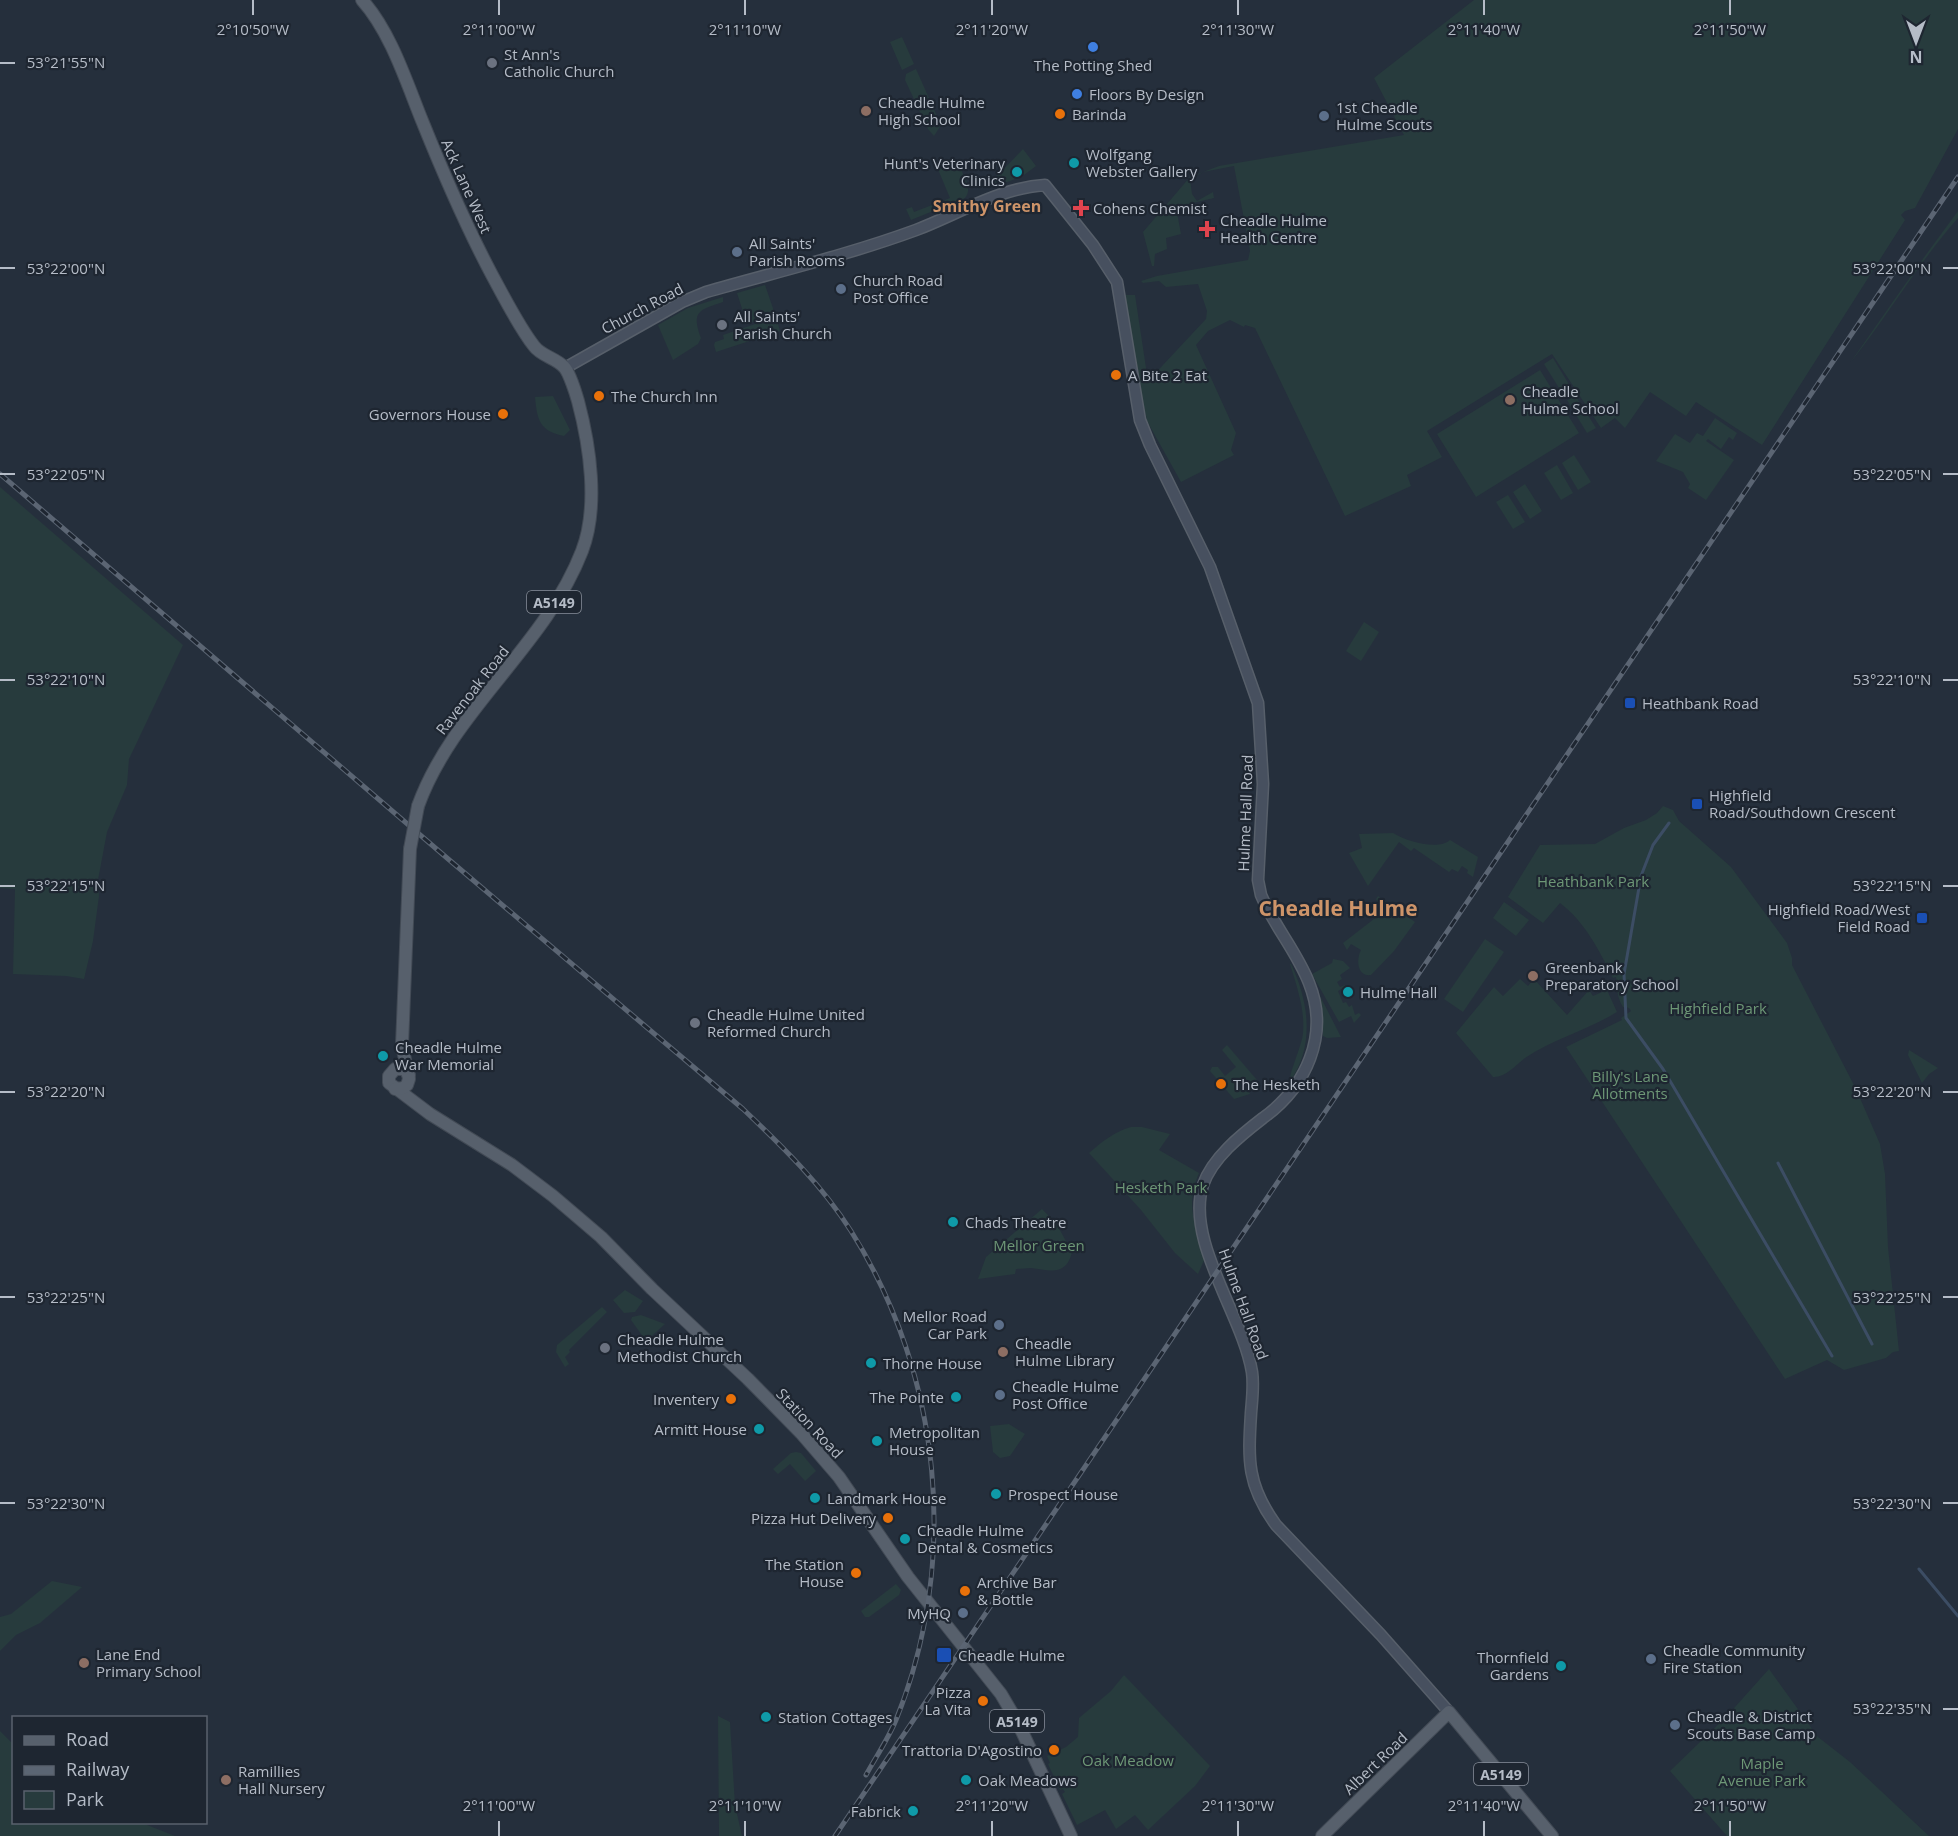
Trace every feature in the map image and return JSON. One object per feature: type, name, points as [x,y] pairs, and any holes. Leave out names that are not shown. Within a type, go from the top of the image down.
[{"type":"main road","name":"Ack Lane West","points":[[362,0],[383,30],[461,215],[493,276],[535,349],[565,368]]},
{"type":"main road","name":"Church Road","points":[[565,368],[682,302],[706,292],[863,248],[916,230],[1006,193],[1045,185]]},
{"type":"main road","name":"Hulme Hall Road","points":[[1045,185],[1093,245],[1117,282],[1140,420],[1210,567],[1258,703],[1263,784],[1258,880],[1261,895],[1310,983],[1315,1003],[1315,1041],[1302,1079],[1268,1115],[1241,1136],[1221,1156],[1204,1183],[1201,1193],[1200,1223],[1213,1266],[1233,1313],[1252,1373],[1250,1453],[1254,1488],[1276,1525],[1381,1635],[1449,1712]]},
{"type":"main road","name":"Ravenoak Road","points":[[395,1069],[402,1045],[410,849],[418,806],[425,786],[441,757],[472,712],[530,640],[560,593],[582,552],[591,523],[592,488],[578,400],[565,368]]},
{"type":"main road","name":"Ravenoak Road","points":[[402,1045],[409,1078]]},
{"type":"main road","points":[[395,1069],[404,1069],[409,1078],[403,1088],[395,1089],[388,1080],[390,1072],[395,1069]]},
{"type":"main road","name":"Station Road","points":[[409,1078],[430,1114]]},
{"type":"main road","name":"Station Road","points":[[395,1089],[430,1114],[512,1165],[554,1196],[748,1379],[828,1463],[908,1577],[1001,1694],[1023,1733],[1071,1836]]},
{"type":"main road","name":"Albert Road","points":[[1322,1836],[1449,1712]]},
{"type":"main road","name":"A5149","points":[[1449,1712],[1552,1836]]},
{"type":"green space","points":[[1474,0],[1958,0],[1958,129],[1915,208],[1901,215],[1905,220],[1762,445],[1696,402],[1686,416],[1650,392],[1625,428],[1615,418],[1601,428],[1552,354],[1427,431],[1442,457],[1407,475],[1411,486],[1345,516],[1255,328],[1245,325],[1244,327],[1230,320],[1208,331],[1196,345],[1236,433],[1231,450],[1234,455],[1181,482],[1147,421],[1137,375],[1125,295],[1135,295],[1148,381],[1206,319],[1207,311],[1198,284],[1166,287],[1159,281],[1143,283],[1141,281],[1157,276],[1248,260],[1250,251],[1234,166],[1203,172],[1219,166],[1404,135],[1374,78]]},
{"type":"green space","points":[[902,37],[914,64],[902,70],[890,42]]},
{"type":"green space","points":[[916,69],[941,125],[934,136],[928,129],[905,80],[906,74]]},
{"type":"green space","points":[[1023,149],[1036,166],[1024,175],[1020,167],[1011,170],[1015,179],[1002,184],[994,185],[987,182],[984,178],[994,179]]},
{"type":"green space","points":[[952,161],[957,162],[968,185],[965,198],[911,220],[906,209],[912,207],[914,212],[950,198],[937,167]]},
{"type":"green space","points":[[1203,172],[1190,179],[1192,194],[1197,201],[1213,192],[1214,198],[1176,207],[1181,234],[1166,238],[1167,249],[1155,254],[1154,266],[1152,266],[1143,232],[1190,177]]},
{"type":"green space","points":[[1958,211],[1958,218],[1943,235],[1850,363],[1925,256]]},
{"type":"green space","points":[[765,285],[775,314],[747,324],[737,293]]},
{"type":"green space","points":[[723,297],[723,302],[699,313],[697,322],[701,338],[698,344],[673,360],[658,325],[688,308]]},
{"type":"green space","points":[[776,317],[780,331],[716,352],[715,342],[724,339],[723,335]]},
{"type":"green space","points":[[1553,358],[1573,391],[1564,396],[1544,364]]},
{"type":"green space","points":[[1540,370],[1579,433],[1476,497],[1437,434]]},
{"type":"green space","points":[[1575,395],[1596,428],[1587,433],[1567,400]]},
{"type":"green space","points":[[553,396],[570,430],[564,436],[549,431],[538,418],[535,397]]},
{"type":"green space","points":[[1715,418],[1737,433],[1733,440],[1729,437],[1721,449],[1708,439],[1706,441],[1734,460],[1706,500],[1688,488],[1690,484],[1683,472],[1656,461],[1675,434],[1690,443],[1697,433],[1703,436]]},
{"type":"green space","points":[[1574,455],[1591,482],[1578,490],[1562,463]]},
{"type":"green space","points":[[1557,465],[1573,493],[1561,500],[1544,473]]},
{"type":"green space","points":[[1525,484],[1542,511],[1530,519],[1513,492]]},
{"type":"green space","points":[[0,487],[183,645],[129,759],[127,785],[107,832],[98,880],[99,896],[93,941],[84,979],[13,974],[15,889],[0,888]]},
{"type":"green space","points":[[1508,495],[1525,522],[1513,529],[1496,502]]},
{"type":"green space","points":[[1364,622],[1379,632],[1361,661],[1346,651]]},
{"type":"green space","name":"Highfield Park","points":[[1663,806],[1673,810],[1679,821],[1731,867],[1787,943],[1792,965],[1856,1089],[1880,1144],[1885,1174],[1888,1247],[1899,1351],[1893,1352],[1886,1358],[1844,1370],[1827,1360],[1785,1379],[1566,1047],[1622,1020],[1621,1018],[1631,1011],[1621,1004],[1616,977],[1613,978],[1591,937],[1569,911],[1560,903],[1543,923],[1508,897],[1540,845],[1595,844],[1624,828],[1646,820]]},
{"type":"green space","points":[[1393,833],[1414,842],[1430,845],[1438,845],[1450,840],[1478,857],[1473,877],[1462,866],[1458,872],[1452,869],[1449,872],[1414,848],[1411,851],[1399,842],[1368,886],[1349,853],[1362,848],[1359,834]]},
{"type":"green space","points":[[1378,896],[1415,922],[1394,951],[1371,975],[1366,975],[1359,967],[1358,958],[1361,950],[1351,944],[1347,950],[1343,943],[1383,912],[1376,899]]},
{"type":"green space","points":[[1504,902],[1529,920],[1516,936],[1493,918]]},
{"type":"green space","points":[[1485,939],[1504,952],[1463,1012],[1444,999]]},
{"type":"green space","points":[[1333,959],[1343,961],[1350,968],[1340,975],[1342,979],[1337,982],[1340,987],[1345,985],[1338,991],[1343,1003],[1346,1002],[1349,1007],[1352,1005],[1355,1015],[1359,1013],[1361,1015],[1354,1023],[1351,1016],[1339,1022],[1312,974],[1332,963]]},
{"type":"green space","points":[[1290,964],[1302,993],[1307,1023],[1303,1053],[1290,1082],[1302,1039],[1303,1015]]},
{"type":"green space","points":[[1520,979],[1528,986],[1534,979],[1567,1015],[1589,990],[1593,996],[1607,990],[1617,1012],[1547,1045],[1506,1073],[1493,1077],[1456,1033],[1494,987],[1503,996]]},
{"type":"green space","points":[[1320,996],[1341,1037],[1323,1036]]},
{"type":"green space","points":[[1227,1045],[1257,1080],[1256,1086],[1248,1089],[1250,1094],[1234,1099],[1210,1071],[1212,1067],[1218,1067],[1225,1076],[1236,1067],[1222,1050]]},
{"type":"green space","points":[[1909,1050],[1938,1068],[1922,1083],[1908,1055]]},
{"type":"green space","name":"Hesketh Park","points":[[1131,1127],[1142,1127],[1170,1134],[1159,1150],[1199,1173],[1192,1206],[1195,1225],[1206,1256],[1198,1274],[1175,1253],[1141,1210],[1089,1153],[1109,1137]]},
{"type":"green space","name":"Mellor Green","points":[[1042,1209],[1056,1223],[1072,1252],[1066,1265],[1056,1270],[1016,1269],[1015,1274],[978,1279],[986,1257]]},
{"type":"green space","points":[[625,1290],[643,1301],[635,1312],[624,1313],[613,1300]]},
{"type":"green space","points":[[602,1307],[607,1312],[569,1350],[570,1352],[565,1357],[569,1364],[565,1367],[556,1352],[557,1345]]},
{"type":"green space","points":[[641,1315],[665,1324],[646,1341],[631,1320],[632,1317]]},
{"type":"green space","points":[[1009,1424],[1025,1434],[1010,1456],[1000,1458],[993,1452],[990,1426]]},
{"type":"green space","points":[[791,1453],[801,1453],[816,1471],[805,1481],[790,1464],[778,1474],[773,1469]]},
{"type":"green space","points":[[52,1581],[82,1587],[40,1623],[16,1635],[0,1651],[0,1617],[11,1614]]},
{"type":"green space","points":[[896,1584],[901,1590],[899,1595],[869,1617],[865,1617],[861,1611]]},
{"type":"green space","name":"Maple Avenue Park","points":[[1769,1669],[1818,1737],[1850,1762],[1929,1836],[1727,1836],[1670,1771],[1727,1716]]},
{"type":"green space","name":"Oak Meadow","points":[[1124,1675],[1210,1766],[1195,1786],[1148,1830],[1135,1815],[1116,1829],[1105,1810],[1077,1825],[1062,1794],[1065,1792],[1063,1789],[1060,1790],[1048,1764],[1050,1763],[1047,1756],[1066,1747],[1078,1737],[1079,1718],[1111,1691]]},
{"type":"green space","points":[[718,1716],[730,1722],[735,1805],[742,1836],[719,1836]]},
{"type":"green space","points":[[0,1731],[12,1743],[12,1824],[145,1824],[175,1836],[0,1836]]},
{"type":"waterway","points":[[1669,823],[1653,845],[1641,876],[1624,974],[1626,1018],[1663,1069],[1832,1356]]},
{"type":"waterway","points":[[1778,1163],[1872,1344]]},
{"type":"waterway","points":[[1919,1569],[1958,1616]]},
{"type":"railway","points":[[835,1836],[1958,177]]},
{"type":"railway","points":[[0,474],[743,1109],[787,1152],[840,1214],[882,1287],[905,1346],[922,1407],[932,1470],[934,1533],[929,1597],[916,1659],[896,1720],[866,1775]]},
{"type":"place","name":"The Potting Shed","points":[[1093,47]]},
{"type":"place","name":"St Ann's Catholic Church","points":[[492,63]]},
{"type":"place","name":"Floors By Design","points":[[1077,94]]},
{"type":"place","name":"Cheadle Hulme High School","points":[[866,111]]},
{"type":"place","name":"Barinda","points":[[1060,114]]},
{"type":"place","name":"1st Cheadle Hulme Scouts","points":[[1324,116]]},
{"type":"place","name":"Wolfgang Webster Gallery","points":[[1074,163]]},
{"type":"place","name":"Hunt's Veterinary Clinics","points":[[1017,172]]},
{"type":"place","name":"Cohens Chemist","points":[[1081,208]]},
{"type":"place","name":"Cheadle Hulme Health Centre","points":[[1207,229]]},
{"type":"place","name":"All Saints' Parish Rooms","points":[[737,252]]},
{"type":"place","name":"Church Road Post Office","points":[[841,289]]},
{"type":"place","name":"All Saints' Parish Church","points":[[722,325]]},
{"type":"place","name":"A Bite 2 Eat","points":[[1116,375]]},
{"type":"place","name":"The Church Inn","points":[[599,396]]},
{"type":"place","name":"Cheadle Hulme School","points":[[1510,400]]},
{"type":"place","name":"Governors House","points":[[503,414]]},
{"type":"place","name":"Heathbank Road","points":[[1630,703]]},
{"type":"place","name":"Highfield Road/Southdown Crescent","points":[[1697,804]]},
{"type":"place","name":"Highfield Road/West Field Road","points":[[1922,918]]},
{"type":"place","name":"Greenbank Preparatory School","points":[[1533,976]]},
{"type":"place","name":"Hulme Hall","points":[[1348,992]]},
{"type":"place","name":"Cheadle Hulme United Reformed Church","points":[[695,1023]]},
{"type":"place","name":"Cheadle Hulme War Memorial","points":[[383,1056]]},
{"type":"place","name":"The Hesketh","points":[[1221,1084]]},
{"type":"place","name":"Chads Theatre","points":[[953,1222]]},
{"type":"place","name":"Mellor Road Car Park","points":[[999,1325]]},
{"type":"place","name":"Cheadle Hulme Methodist Church","points":[[605,1348]]},
{"type":"place","name":"Cheadle Hulme Library","points":[[1003,1352]]},
{"type":"place","name":"Thorne House","points":[[871,1363]]},
{"type":"place","name":"Cheadle Hulme Post Office","points":[[1000,1395]]},
{"type":"place","name":"The Pointe","points":[[956,1397]]},
{"type":"place","name":"Inventery","points":[[731,1399]]},
{"type":"place","name":"Armitt House","points":[[759,1429]]},
{"type":"place","name":"Metropolitan House","points":[[877,1441]]},
{"type":"place","name":"Prospect House","points":[[996,1494]]},
{"type":"place","name":"Landmark House","points":[[815,1498]]},
{"type":"place","name":"Pizza Hut Delivery","points":[[888,1518]]},
{"type":"place","name":"Cheadle Hulme Dental & Cosmetics","points":[[905,1539]]},
{"type":"place","name":"The Station House","points":[[856,1573]]},
{"type":"place","name":"Archive Bar & Bottle","points":[[965,1591]]},
{"type":"place","name":"MyHQ","points":[[963,1613]]},
{"type":"place","name":"Cheadle Hulme","points":[[944,1655]]},
{"type":"place","name":"Cheadle Community Fire Station","points":[[1651,1659]]},
{"type":"place","name":"Lane End Primary School","points":[[84,1663]]},
{"type":"place","name":"Thornfield Gardens","points":[[1561,1666]]},
{"type":"place","name":"Pizza La Vita","points":[[983,1701]]},
{"type":"place","name":"Station Cottages","points":[[766,1717]]},
{"type":"place","name":"Cheadle & District Scouts Base Camp","points":[[1675,1725]]},
{"type":"place","name":"Trattoria D'Agostino","points":[[1054,1750]]},
{"type":"place","name":"Ramillies Hall Nursery","points":[[226,1780]]},
{"type":"place","name":"Oak Meadows","points":[[966,1780]]},
{"type":"place","name":"Fabrick","points":[[913,1811]]},
{"type":"district","name":"Smithy Green","points":[[987,206]]},
{"type":"district","name":"Cheadle Hulme","points":[[1338,908]]},
{"type":"park label","name":"Heathbank Park","points":[[1593,881]]},
{"type":"park label","name":"Billy's Lane Allotments","points":[[1630,1084]]}]
